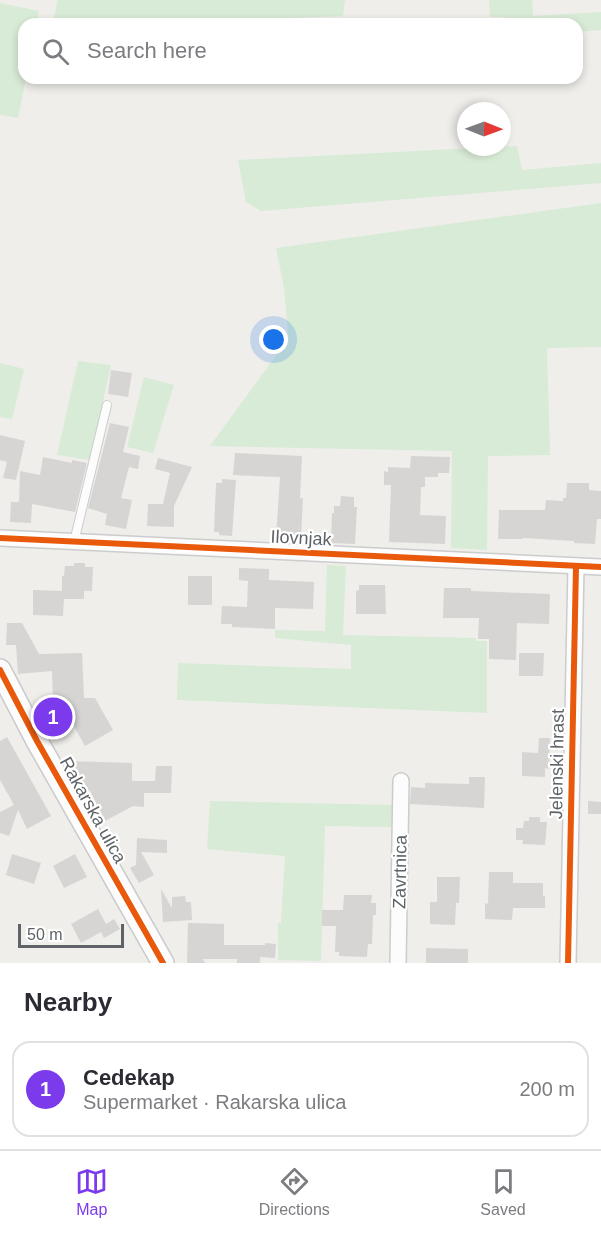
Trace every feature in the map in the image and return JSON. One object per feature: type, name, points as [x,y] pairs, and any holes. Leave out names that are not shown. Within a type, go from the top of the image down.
[{"type":"main road","name":"Rakarska ulica","points":[[0,670],[163,963]]},
{"type":"street","name":"Ilovnjak","points":[[0,538],[601,567]]},
{"type":"street","name":"Jelenski hrast","points":[[568,963],[576,566]]},
{"type":"street","name":"Zavrtnica","points":[[398,963],[401,781]]},
{"type":"lane","points":[[74,542],[106,405]]},
{"type":"green space","points":[[58,0],[345,0],[343,16],[54,18]]},
{"type":"green space","points":[[489,0],[532,0],[533,16],[601,12],[601,30],[583,32],[583,18],[490,17]]},
{"type":"green space","points":[[0,3],[39,11],[38,18],[18,18],[18,84],[25,84],[18,118],[0,115]]},
{"type":"green space","points":[[511,146],[517,146],[522,170],[601,163],[601,183],[261,211],[246,202],[238,160],[457,149],[457,156],[511,156]]},
{"type":"green space","points":[[601,203],[601,347],[547,348],[550,455],[488,456],[487,550],[451,548],[452,451],[210,446],[283,346],[289,345],[284,288],[276,248]]},
{"type":"green space","points":[[78,361],[111,365],[90,460],[57,455]]},
{"type":"green space","points":[[0,363],[24,369],[12,419],[0,417]]},
{"type":"green space","points":[[144,377],[174,385],[153,453],[127,447]]},
{"type":"green space","points":[[327,565],[346,566],[343,635],[476,638],[476,641],[487,641],[487,713],[177,700],[178,663],[351,669],[351,645],[275,638],[275,630],[325,631]]},
{"type":"green space","points":[[210,801],[395,805],[394,827],[325,826],[321,961],[278,960],[278,923],[281,923],[285,856],[207,849]]},
{"type":"building","points":[[111,370],[132,373],[128,397],[108,394]]},
{"type":"building","points":[[110,423],[129,427],[123,452],[140,456],[138,469],[129,467],[121,498],[132,500],[126,529],[105,525],[107,514],[88,508]]},
{"type":"building","points":[[0,435],[25,441],[16,480],[3,478],[7,462],[0,460]]},
{"type":"building","points":[[235,453],[302,456],[301,538],[276,537],[280,477],[233,475]]},
{"type":"building","points":[[411,456],[450,457],[449,473],[438,473],[438,477],[425,477],[425,487],[421,487],[420,515],[446,516],[445,544],[389,542],[391,485],[384,485],[384,471],[388,472],[388,467],[410,468]]},
{"type":"building","points":[[43,457],[72,463],[72,460],[87,463],[75,512],[32,504],[31,523],[10,522],[11,502],[19,502],[20,471],[40,475]]},
{"type":"building","points":[[158,458],[192,467],[174,506],[174,527],[147,526],[148,504],[163,504],[170,473],[155,469]]},
{"type":"building","points":[[222,479],[236,480],[232,536],[219,535],[219,532],[214,532],[216,483],[222,483]]},
{"type":"building","points":[[567,483],[589,483],[589,490],[601,491],[601,519],[597,519],[595,544],[523,538],[498,539],[499,510],[545,510],[546,500],[563,501],[563,498],[566,498]]},
{"type":"building","points":[[341,496],[354,497],[354,507],[357,507],[355,544],[331,543],[332,513],[334,513],[334,506],[340,506]]},
{"type":"building","points":[[74,563],[85,563],[85,567],[93,567],[92,591],[84,591],[84,599],[64,599],[63,616],[33,615],[33,590],[62,591],[65,566],[74,566]]},
{"type":"building","points":[[239,568],[269,569],[269,580],[314,582],[313,609],[275,608],[275,629],[232,627],[232,624],[221,624],[222,606],[247,607],[248,581],[239,580]]},
{"type":"building","points":[[188,576],[212,576],[212,605],[188,605]]},
{"type":"building","points":[[359,585],[385,585],[386,614],[356,614],[356,591],[359,590]]},
{"type":"building","points":[[444,588],[550,594],[549,624],[517,623],[516,660],[489,659],[489,639],[478,639],[479,618],[443,618]]},
{"type":"building","points":[[7,623],[22,623],[39,654],[82,653],[84,698],[95,698],[113,730],[85,746],[70,719],[53,728],[41,707],[53,701],[52,671],[18,674],[16,645],[6,645]]},
{"type":"building","points":[[519,653],[544,653],[543,676],[519,676]]},
{"type":"building","points":[[7,737],[51,816],[27,829],[18,810],[9,836],[0,833],[0,812],[14,805],[0,780],[0,741]]},
{"type":"building","points":[[539,738],[550,738],[549,769],[545,768],[545,777],[522,776],[522,752],[538,753]]},
{"type":"building","points":[[69,761],[132,763],[132,781],[155,781],[156,766],[172,766],[171,793],[144,793],[144,807],[133,806],[105,821],[90,791],[85,791]]},
{"type":"building","points":[[469,777],[485,777],[484,808],[410,804],[411,787],[425,788],[425,783],[469,784]]},
{"type":"building","points":[[588,801],[601,802],[601,814],[588,814]]},
{"type":"building","points":[[529,817],[540,817],[540,822],[547,822],[545,845],[522,844],[523,840],[516,840],[516,828],[523,828],[524,821],[529,821]]},
{"type":"building","points":[[137,838],[167,840],[167,853],[141,852],[154,875],[139,883],[130,868],[136,865]]},
{"type":"building","points":[[12,854],[41,863],[34,884],[6,875]]},
{"type":"building","points":[[75,854],[87,877],[64,888],[53,866]]},
{"type":"building","points":[[489,872],[513,872],[513,883],[543,883],[545,908],[513,908],[512,920],[485,919]]},
{"type":"building","points":[[437,877],[460,877],[455,925],[430,924],[430,902],[437,902]]},
{"type":"building","points":[[161,889],[172,908],[172,897],[185,896],[186,902],[191,902],[192,920],[163,922]]},
{"type":"building","points":[[344,895],[372,895],[371,903],[376,903],[376,915],[373,915],[372,944],[368,944],[367,957],[339,956],[339,952],[335,952],[336,926],[322,926],[322,910],[343,910]]},
{"type":"building","points":[[98,909],[106,924],[114,919],[120,929],[104,938],[101,932],[81,943],[71,924]]},
{"type":"building","points":[[188,923],[224,924],[224,945],[276,944],[275,958],[260,957],[260,963],[237,963],[237,959],[203,959],[205,963],[187,963]]},
{"type":"building","points":[[426,948],[468,949],[468,963],[426,963]]},
{"type":"cycle path","points":[[0,538],[601,567]]},
{"type":"cycle path","points":[[568,963],[576,566]]},
{"type":"cycle path","points":[[0,670],[37,741],[163,963]]},
{"type":"place","name":"Cedekap","points":[[53,717]]}]
